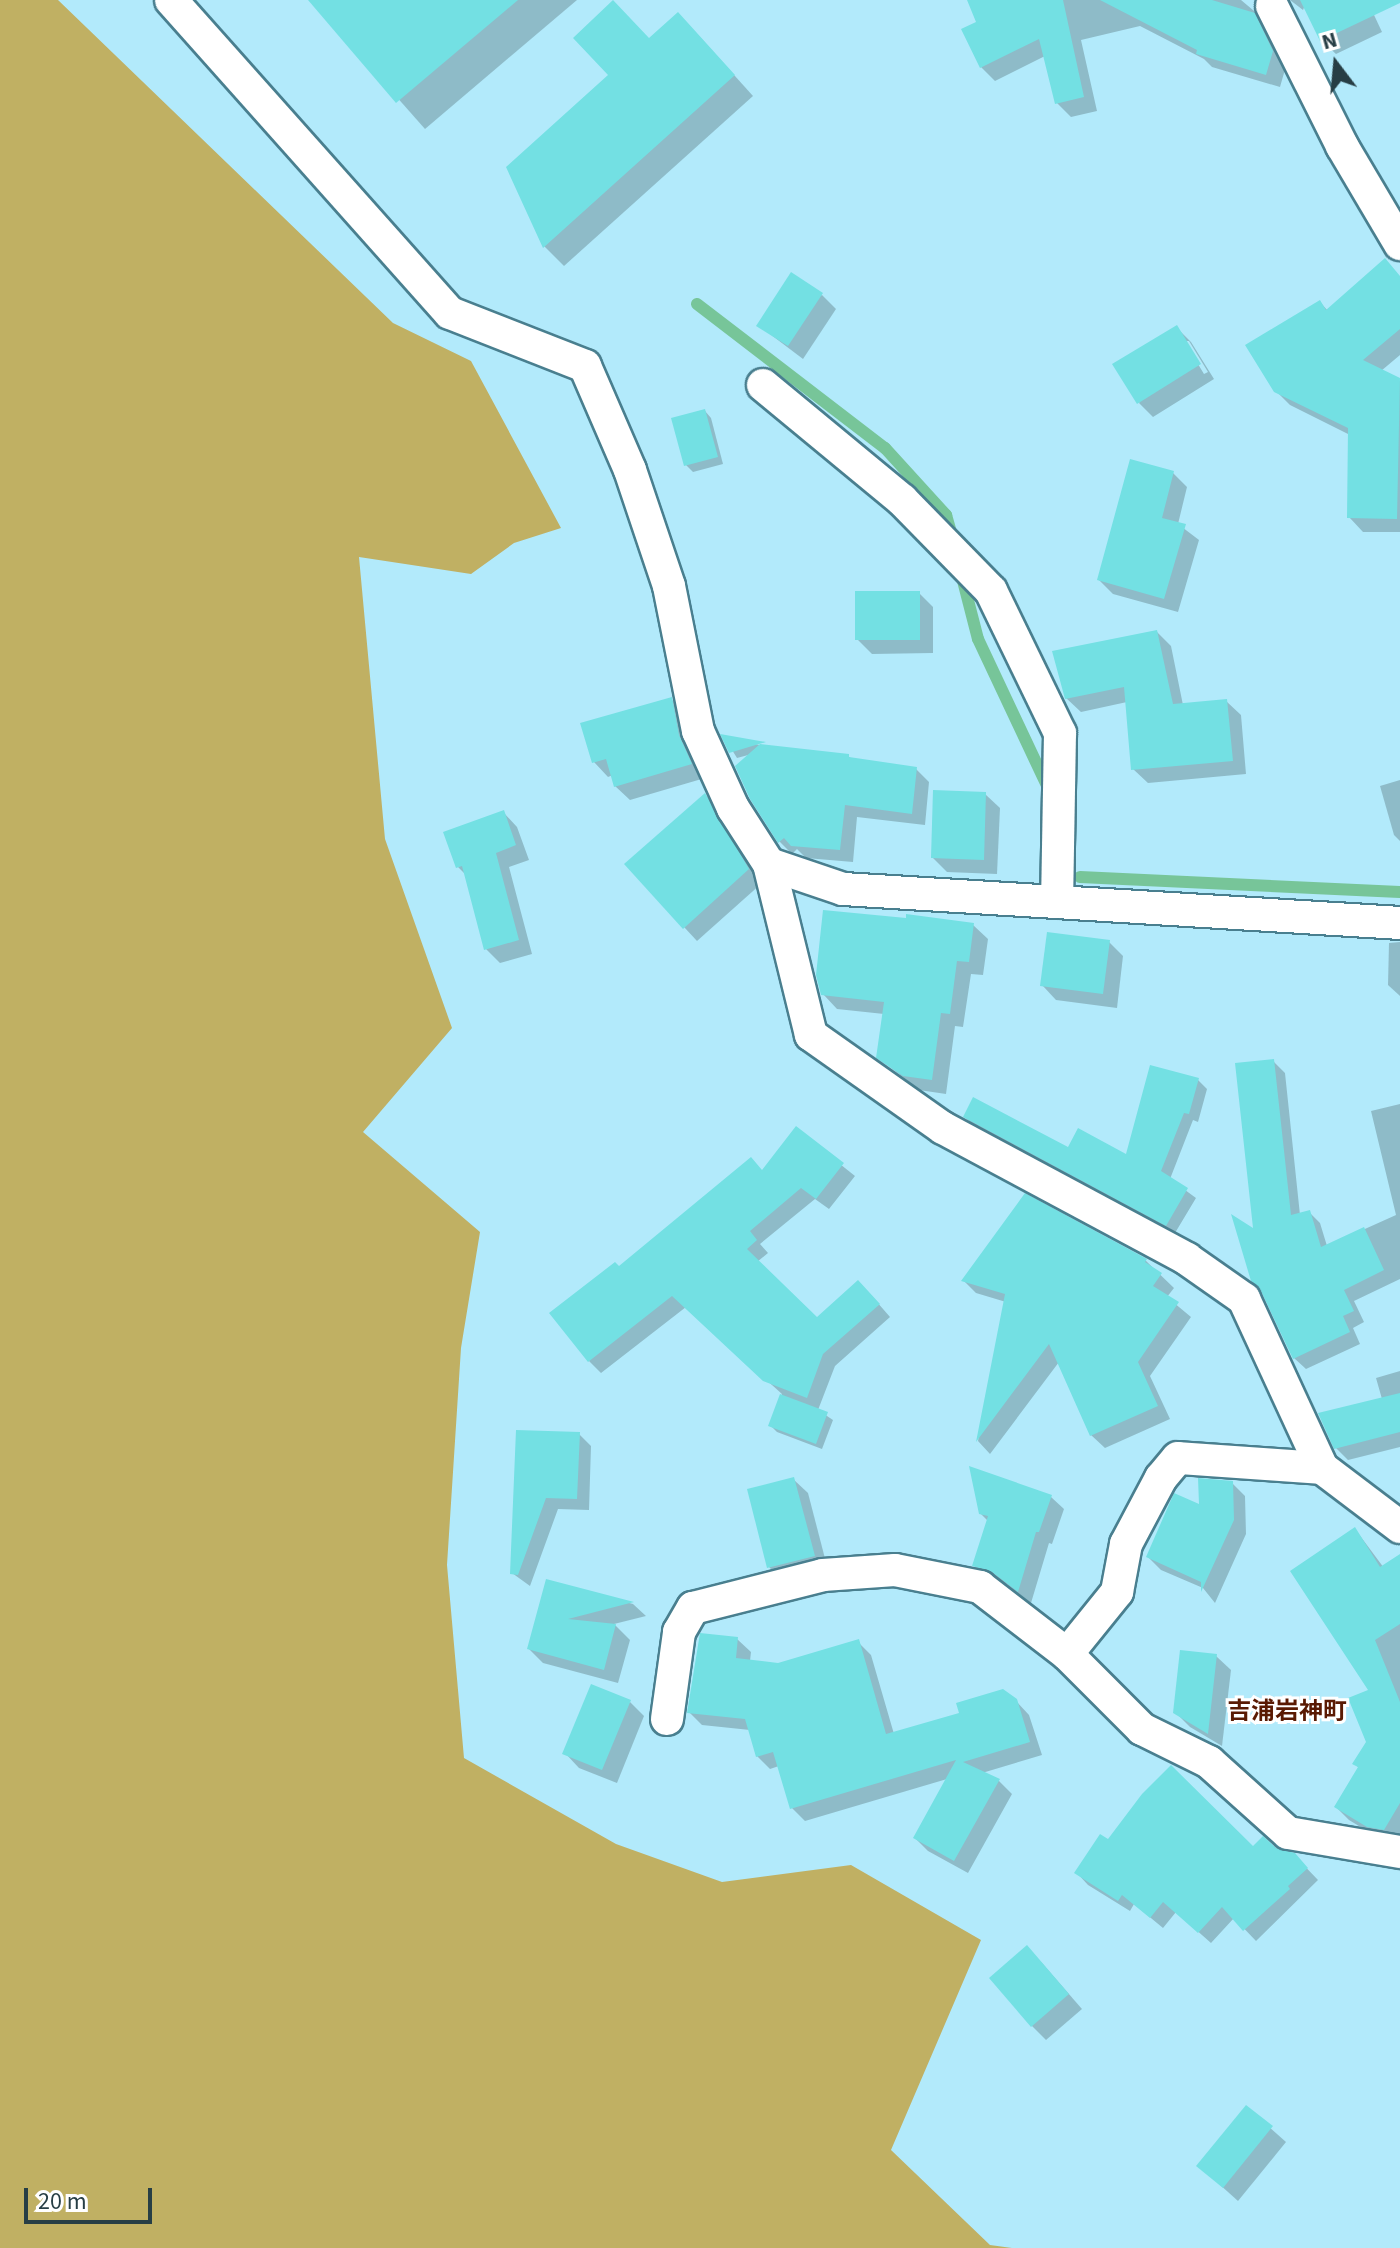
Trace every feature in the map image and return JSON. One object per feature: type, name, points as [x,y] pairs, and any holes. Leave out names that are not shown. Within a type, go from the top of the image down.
[{"type":"street","points":[[171,0],[450,313],[585,366],[630,470],[669,586],[698,731],[733,808],[769,864],[811,1035],[943,1128],[1187,1259],[1244,1299],[1322,1468],[1400,1527]]},
{"type":"street","points":[[1272,6],[1342,146],[1400,244]]},
{"type":"street","points":[[763,385],[902,500],[991,591],[1060,733],[1057,902]]},
{"type":"street","points":[[769,864],[843,889],[1400,923]]},
{"type":"street","points":[[1067,1654],[1117,1592],[1126,1544],[1161,1478],[1178,1458],[1322,1468]]},
{"type":"street","points":[[667,1719],[679,1632],[693,1608],[823,1575],[895,1570],[980,1587],[1067,1654],[1142,1729],[1209,1762],[1288,1833],[1400,1852]]},
{"type":"shaded area","points":[[0,0],[58,0],[393,323],[471,361],[561,528],[514,543],[471,574],[359,557],[385,839],[452,1028],[363,1132],[480,1232],[461,1348],[447,1565],[464,1758],[616,1844],[722,1882],[851,1865],[981,1940],[891,2150],[990,2245],[1012,2248],[0,2248]]},
{"type":"building","points":[[308,0],[518,0],[396,103]]},
{"type":"building","points":[[613,0],[649,38],[678,12],[735,75],[543,248],[506,167],[608,75],[573,38]]},
{"type":"building","points":[[967,0],[1063,0],[1084,97],[1055,104],[1039,39],[980,68],[961,29],[976,22]]},
{"type":"building","points":[[1100,0],[1212,0],[1255,13],[1273,51],[1266,75],[1196,54],[1197,50]]},
{"type":"building","points":[[1300,0],[1400,0],[1400,3],[1320,41]]},
{"type":"building","points":[[1385,258],[1400,276],[1400,329],[1363,360],[1400,378],[1397,519],[1347,518],[1348,428],[1274,392],[1245,345],[1320,300],[1326,310]]},
{"type":"building","points":[[791,272],[823,293],[788,346],[756,326]]},
{"type":"building","points":[[1177,325],[1201,364],[1137,404],[1112,364]]},
{"type":"building","points":[[705,409],[718,457],[684,466],[671,418]]},
{"type":"building","points":[[1130,459],[1174,471],[1162,518],[1186,524],[1164,599],[1097,580]]},
{"type":"building","points":[[855,591],[920,591],[920,640],[855,640]]},
{"type":"building","points":[[1157,630],[1173,704],[1227,699],[1233,761],[1131,770],[1124,687],[1065,699],[1052,651]]},
{"type":"building","points":[[672,697],[679,735],[692,764],[614,787],[606,759],[592,763],[580,723]]},
{"type":"building","points":[[720,734],[766,742],[729,753]]},
{"type":"building","points":[[760,744],[849,754],[849,757],[917,767],[912,814],[845,805],[840,850],[791,846],[784,838],[778,843],[750,799],[735,766]]},
{"type":"building","points":[[933,790],[986,792],[984,860],[931,858]]},
{"type":"building","points":[[705,793],[749,869],[683,929],[624,864]]},
{"type":"building","points":[[504,810],[516,845],[496,853],[519,940],[484,950],[462,866],[456,868],[443,832]]},
{"type":"building","points":[[823,910],[906,918],[906,914],[974,923],[969,962],[957,961],[950,1014],[941,1013],[932,1080],[903,1076],[876,1058],[884,1002],[821,995],[816,975]]},
{"type":"building","points":[[1047,932],[1110,940],[1103,994],[1040,986]]},
{"type":"building","points":[[1274,1059],[1291,1215],[1310,1210],[1321,1247],[1364,1227],[1384,1270],[1344,1290],[1354,1311],[1343,1316],[1350,1332],[1293,1359],[1261,1291],[1251,1281],[1231,1214],[1253,1228],[1235,1063]]},
{"type":"building","points":[[1150,1065],[1199,1078],[1189,1114],[1184,1113],[1161,1171],[1188,1188],[1166,1226],[963,1117],[973,1097],[1068,1147],[1078,1128],[1126,1154]]},
{"type":"building","points":[[796,1126],[844,1163],[816,1199],[801,1188],[750,1231],[757,1240],[747,1249],[817,1317],[858,1280],[880,1304],[823,1354],[807,1398],[763,1381],[672,1296],[588,1362],[549,1313],[615,1262],[619,1266],[751,1157],[762,1170]]},
{"type":"building","points":[[1025,1193],[1147,1259],[1145,1262],[1162,1273],[1153,1286],[1179,1302],[1138,1362],[1158,1406],[1090,1436],[1049,1344],[976,1442],[1005,1294],[961,1281]]},
{"type":"building","points":[[1400,1393],[1400,1432],[1334,1449],[1318,1413]]},
{"type":"building","points":[[780,1394],[828,1412],[816,1444],[768,1426]]},
{"type":"building","points":[[516,1430],[580,1432],[577,1499],[546,1498],[518,1575],[510,1574]]},
{"type":"building","points":[[969,1466],[1052,1495],[1039,1532],[1036,1532],[1018,1592],[992,1572],[972,1566],[988,1516],[979,1514]]},
{"type":"building","points":[[794,1477],[815,1556],[767,1568],[747,1489]]},
{"type":"building","points":[[1198,1478],[1233,1481],[1234,1520],[1201,1592],[1201,1582],[1146,1557],[1174,1493],[1199,1504]]},
{"type":"building","points":[[1355,1527],[1380,1567],[1400,1554],[1400,1624],[1375,1640],[1400,1702],[1400,1803],[1384,1830],[1367,1827],[1334,1807],[1358,1767],[1352,1764],[1366,1742],[1348,1698],[1368,1690],[1290,1571]]},
{"type":"building","points":[[546,1579],[634,1602],[568,1619],[616,1624],[604,1670],[527,1649]]},
{"type":"building","points":[[700,1633],[738,1637],[736,1658],[778,1663],[859,1639],[886,1734],[959,1713],[956,1703],[1003,1689],[1017,1699],[1030,1742],[963,1762],[1000,1779],[954,1861],[913,1838],[956,1760],[790,1809],[773,1752],[756,1757],[745,1719],[687,1713]]},
{"type":"building","points":[[1180,1650],[1217,1654],[1208,1734],[1173,1713]]},
{"type":"building","points":[[591,1684],[631,1700],[602,1770],[562,1754]]},
{"type":"building","points":[[1171,1765],[1253,1846],[1263,1836],[1276,1848],[1295,1853],[1308,1868],[1288,1886],[1290,1889],[1243,1931],[1222,1907],[1198,1933],[1163,1902],[1150,1918],[1122,1895],[1118,1901],[1074,1873],[1100,1834],[1108,1839],[1142,1794]]},
{"type":"building","points":[[1027,1945],[1069,1994],[1031,2027],[989,1978]]},
{"type":"building","points":[[1246,2105],[1273,2126],[1223,2188],[1196,2166]]},
{"type":"waterway","points":[[697,304],[885,448],[946,515],[953,539]]},
{"type":"waterway","points":[[961,573],[978,639],[1048,788]]},
{"type":"waterway","points":[[1080,877],[1400,892]]},
{"type":"district","name":"吉浦岩神町","points":[[1287,1712]]}]
